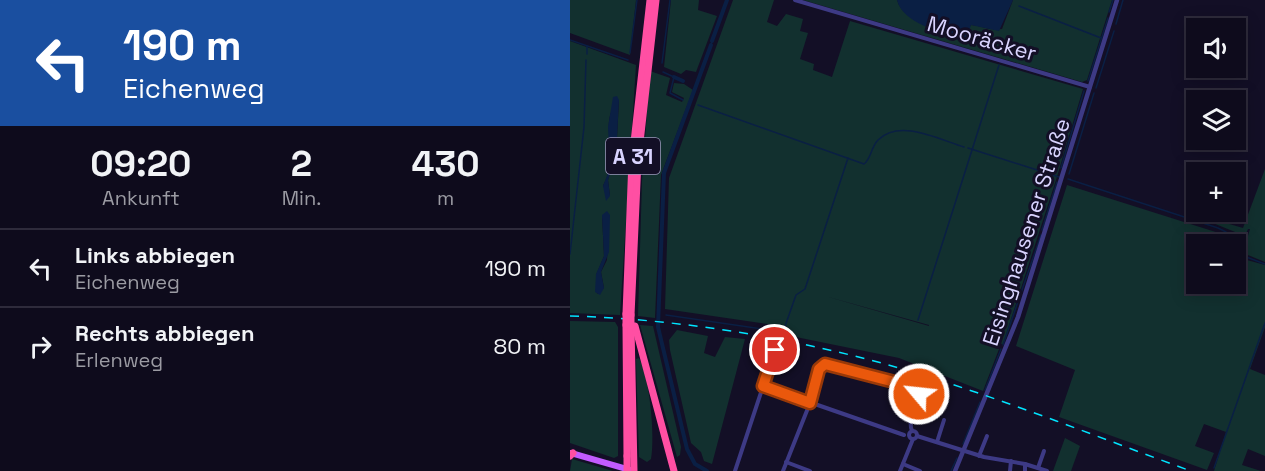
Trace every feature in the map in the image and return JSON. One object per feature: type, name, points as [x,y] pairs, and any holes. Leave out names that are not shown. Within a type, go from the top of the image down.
[{"type":"highway","name":"A 31","points":[[631,471],[632,160],[650,0]]},
{"type":"highway","name":"A 31","points":[[630,321],[638,160],[656,0]]},
{"type":"highway","points":[[630,321],[674,470]]},
{"type":"main road","points":[[571,454],[631,471]]},
{"type":"street","name":"Mooräcker","points":[[795,0],[1090,87]]},
{"type":"street","name":"Eisinghausener Straße","points":[[955,471],[1018,317],[1117,0]]},
{"type":"street","points":[[735,471],[775,350]]},
{"type":"street","points":[[783,471],[810,403],[819,369],[825,364],[917,388],[919,394],[910,421],[915,437]]},
{"type":"street","points":[[763,386],[904,435]]},
{"type":"street","points":[[937,442],[945,420]]},
{"type":"street","points":[[979,456],[987,436]]},
{"type":"street","points":[[915,437],[979,456],[1025,464],[1047,471]]},
{"type":"street","points":[[900,471],[915,437]]},
{"type":"street","points":[[1038,468],[1044,451]]},
{"type":"street","points":[[1010,471],[1011,461]]},
{"type":"street","points":[[786,462],[810,471]]},
{"type":"street","points":[[903,464],[920,471]]},
{"type":"street","points":[[1025,464],[1025,471]]},
{"type":"green space","points":[[570,0],[636,0],[630,55],[570,33]]},
{"type":"green space","points":[[671,0],[699,0],[698,10],[717,16],[696,72],[686,70],[681,74],[664,67]]},
{"type":"green space","points":[[733,0],[774,0],[767,22],[777,26],[786,14],[803,19],[800,31],[808,33],[800,59],[814,64],[813,70],[832,77],[850,21],[1083,89],[1003,344],[988,342],[987,344],[999,349],[983,391],[899,358],[786,335],[788,327],[665,309],[669,178]],"holes":[[[825,296],[929,325],[929,326]]]},
{"type":"green space","points":[[803,0],[897,0],[901,9],[908,15],[927,23],[1002,29],[1013,0],[1112,0],[1087,80],[1082,82]]},
{"type":"green space","points":[[570,41],[636,65],[620,315],[570,313]],"holes":[[[619,100],[616,156],[608,180],[610,196],[603,186],[611,159],[610,115]],[[602,215],[608,243],[607,260],[601,272],[604,288],[597,294],[596,275],[604,256]]]},
{"type":"green space","points":[[650,71],[670,78],[666,95],[682,102],[684,98],[672,92],[674,83],[684,84],[693,90],[661,175],[655,318],[638,316],[642,181]]},
{"type":"green space","points":[[1265,169],[1265,262],[1246,254],[1246,243],[1250,229],[1246,234],[1240,234],[1210,222],[1223,222],[1243,228]]},
{"type":"green space","points":[[1067,185],[1222,234],[1186,234],[1186,294],[1246,294],[1246,260],[1265,265],[1265,327],[1250,369],[1265,375],[1265,456],[1248,449],[1242,465],[1261,471],[1214,471],[1226,432],[1204,424],[1195,446],[1214,453],[1207,470],[1059,417],[1075,370],[1016,346]]},
{"type":"green space","points":[[570,321],[615,322],[618,327],[618,456],[614,458],[570,443]]},
{"type":"green space","points":[[640,325],[653,326],[681,447],[680,455],[677,457]]},
{"type":"green space","points":[[677,330],[708,336],[704,353],[715,357],[725,337],[745,339],[712,464],[704,461],[701,452],[691,443],[670,350],[669,340]]},
{"type":"green space","points":[[639,358],[649,393],[652,422],[651,459],[647,462],[639,457],[636,359]]},
{"type":"green space","points":[[1065,438],[1080,446],[1071,471],[1053,471]]},
{"type":"green space","points":[[572,459],[613,471],[570,471]]},
{"type":"water","points":[[897,0],[1013,0],[999,31],[971,25],[967,37],[961,38],[914,21],[901,8]]},
{"type":"water","points":[[617,96],[619,100],[616,156],[608,180],[610,196],[606,201],[603,186],[610,168],[608,127],[613,97]]},
{"type":"water","points":[[607,211],[610,215],[609,252],[601,272],[604,288],[600,295],[595,292],[596,274],[604,256],[602,215]]},
{"type":"waterway","points":[[630,53],[637,0]]},
{"type":"waterway","points":[[662,63],[670,0]]},
{"type":"waterway","points":[[712,41],[727,0]]},
{"type":"waterway","points":[[1109,12],[1113,0]]},
{"type":"waterway","points":[[1116,24],[1123,0]]},
{"type":"waterway","points":[[1019,6],[1101,38]]},
{"type":"waterway","points":[[1088,81],[1108,18]]},
{"type":"waterway","points":[[1096,88],[1114,31]]},
{"type":"waterway","points":[[570,40],[628,60]]},
{"type":"waterway","points":[[707,471],[695,464],[687,449],[658,327],[664,173],[711,45]]},
{"type":"waterway","points":[[587,46],[587,54]]},
{"type":"waterway","points":[[570,254],[584,127],[586,60]]},
{"type":"waterway","points":[[918,320],[999,65]]},
{"type":"waterway","points":[[663,72],[674,77],[670,93],[683,100]]},
{"type":"waterway","points":[[674,77],[683,81]]},
{"type":"waterway","points":[[1061,168],[1084,91]]},
{"type":"waterway","points":[[1069,174],[1094,93]]},
{"type":"waterway","points":[[698,105],[864,164],[878,140],[897,131],[920,133],[964,147]]},
{"type":"waterway","points":[[968,148],[1059,177]]},
{"type":"waterway","points":[[666,315],[783,332],[796,295],[805,289],[848,158]]},
{"type":"waterway","points":[[1068,179],[1218,228],[1227,234]]},
{"type":"waterway","points":[[1042,230],[1057,182]]},
{"type":"waterway","points":[[1003,345],[1041,235]]},
{"type":"waterway","points":[[1246,257],[1265,264]]},
{"type":"waterway","points":[[1214,468],[1265,323]]},
{"type":"waterway","points":[[985,390],[1001,349]]},
{"type":"waterway","points":[[963,444],[980,402]]},
{"type":"waterway","points":[[951,471],[957,458]]},
{"type":"railway","points":[[570,316],[647,321],[724,330],[799,343],[874,361],[954,385],[1191,471]]},
{"type":"route","points":[[775,350],[763,386],[810,403],[819,369],[825,364],[917,388],[919,394]]}]
